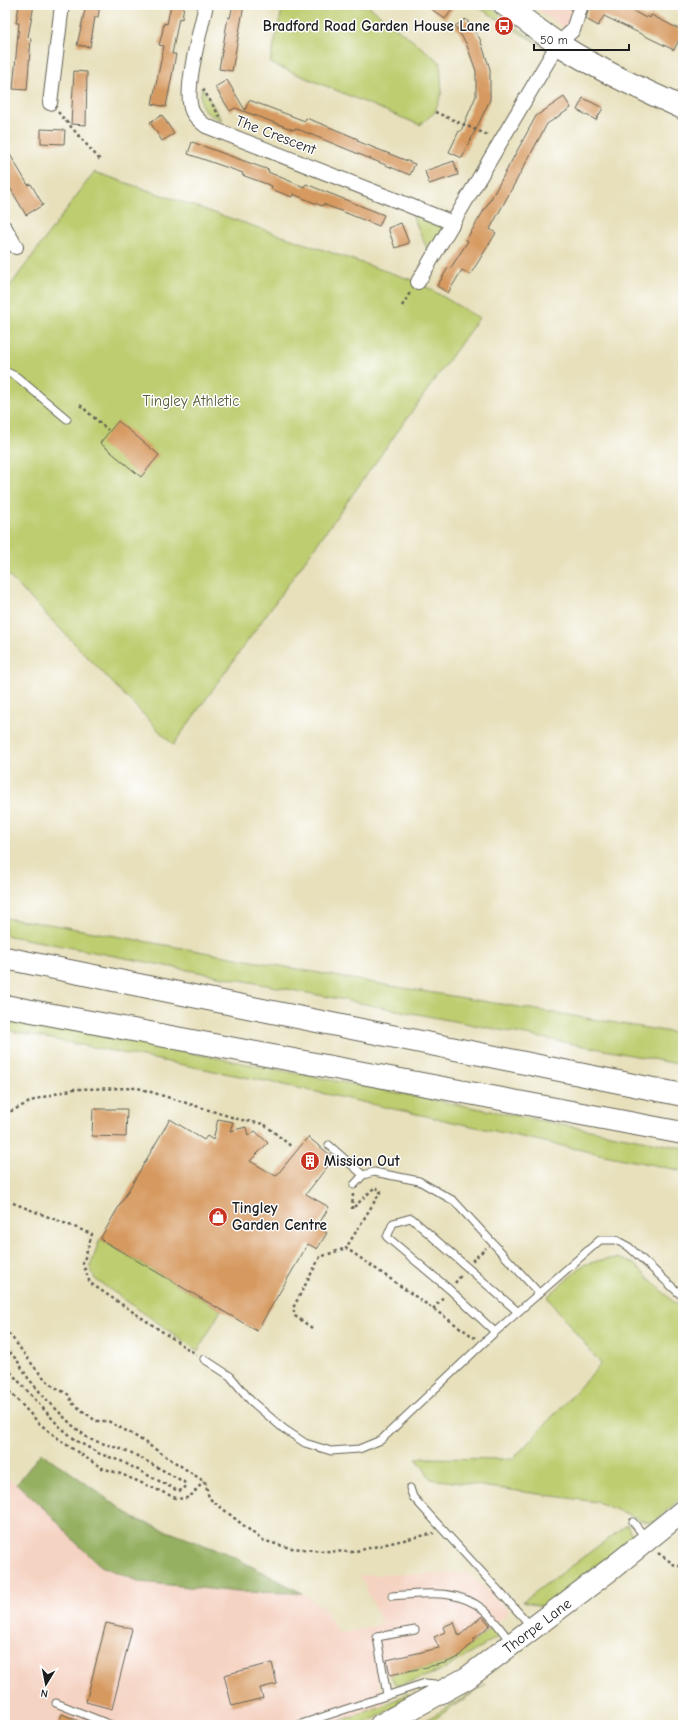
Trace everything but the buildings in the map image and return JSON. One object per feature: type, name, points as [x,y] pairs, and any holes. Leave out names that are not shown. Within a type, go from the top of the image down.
[{"type":"main road","points":[[505,5],[558,44],[592,65],[683,108]]},
{"type":"main road","points":[[5,958],[683,1094]]},
{"type":"main road","points":[[5,1006],[683,1133]]},
{"type":"main road","name":"Thorpe Lane","points":[[381,1725],[467,1678],[534,1629],[683,1511]]},
{"type":"street","points":[[50,103],[62,5]]},
{"type":"street","name":"The Crescent","points":[[206,5],[189,87],[192,111],[197,120],[206,126],[452,223]]},
{"type":"street","points":[[418,282],[558,44],[572,30],[581,5]]},
{"type":"street","points":[[5,228],[16,247]]},
{"type":"lane","points":[[5,371],[17,377],[67,419]]},
{"type":"lane","points":[[329,1145],[363,1175]]},
{"type":"lane","points":[[354,1185],[363,1175],[374,1172],[419,1181],[454,1201],[538,1292]]},
{"type":"lane","points":[[495,1332],[449,1289],[387,1237],[393,1223],[411,1218],[517,1312]]},
{"type":"lane","points":[[204,1359],[230,1376],[251,1401],[305,1443],[331,1450],[359,1449],[381,1440],[482,1343],[538,1292],[600,1240],[616,1240],[629,1247],[683,1297]]},
{"type":"lane","points":[[410,1488],[413,1498],[534,1629]]},
{"type":"lane","points":[[633,1522],[648,1540]]},
{"type":"lane","points":[[392,1596],[438,1593],[457,1595],[474,1603],[486,1611],[513,1644]]},
{"type":"lane","points":[[387,1695],[378,1637],[415,1630]]},
{"type":"lane","points":[[298,1725],[330,1716],[425,1683],[435,1684],[447,1690]]},
{"type":"lane","points":[[56,1702],[111,1725]]},
{"type":"path","points":[[192,72],[232,136]]},
{"type":"path","points":[[50,103],[101,161]]},
{"type":"path","points":[[435,112],[502,141]]},
{"type":"path","points":[[80,405],[108,430]]},
{"type":"path","points":[[5,1114],[36,1099],[74,1089],[138,1088],[241,1120],[264,1124],[292,1147]]},
{"type":"path","points":[[312,1328],[295,1316],[293,1308],[320,1257],[346,1248],[381,1191],[376,1187],[352,1209],[354,1185]]},
{"type":"path","points":[[13,1203],[92,1234],[83,1264],[90,1283],[204,1359]]},
{"type":"path","points":[[346,1248],[482,1343]]},
{"type":"path","points":[[5,1329],[22,1349],[36,1370],[54,1386],[69,1395],[72,1403],[96,1421],[108,1421],[132,1434],[205,1482],[209,1498],[262,1540],[290,1548],[352,1552],[444,1531]]},
{"type":"path","points":[[5,1348],[17,1360],[28,1378],[45,1398],[72,1425],[90,1439],[130,1452],[184,1482],[186,1486],[183,1490],[178,1491],[121,1461],[100,1454],[77,1441],[59,1426],[5,1366]]},
{"type":"path","points":[[5,1387],[40,1424],[64,1444],[102,1468],[120,1474],[176,1498],[185,1500],[205,1482]]},
{"type":"path","points":[[648,1540],[657,1552],[675,1565],[683,1567]]},
{"type":"shaded area","points":[[531,5],[573,5],[567,30]]},
{"type":"shaded area","points":[[5,1477],[17,1484],[52,1516],[73,1540],[140,1582],[238,1592],[302,1593],[324,1608],[339,1634],[382,1624],[360,1575],[468,1573],[510,1611],[457,1658],[445,1663],[390,1675],[378,1680],[385,1705],[328,1725],[5,1725]]},
{"type":"green space","points":[[283,5],[367,5],[440,62],[442,92],[435,112],[420,125],[270,63]]},
{"type":"green space","points":[[475,5],[487,5],[546,49]]},
{"type":"green space","points":[[202,87],[222,120],[210,115],[203,108],[201,100]]},
{"type":"green space","name":"Tingley Athletic","points":[[94,172],[418,282],[479,318],[173,745],[5,572],[5,293]]},
{"type":"green space","points":[[408,205],[453,223],[431,258]]},
{"type":"green space","points":[[5,918],[55,925],[385,985],[683,1034],[683,1065],[5,935]]},
{"type":"green space","points":[[5,1017],[683,1148],[683,1171],[275,1083],[5,1030]]},
{"type":"green space","points":[[100,1239],[221,1310],[198,1351],[95,1279],[90,1267]]},
{"type":"green space","points":[[618,1258],[634,1264],[683,1311],[683,1496],[654,1522],[649,1522],[643,1521],[597,1502],[431,1479],[416,1458],[513,1459],[601,1364],[547,1297],[583,1265],[601,1260]]},
{"type":"green space","points":[[41,1453],[135,1519],[228,1554],[302,1593],[238,1592],[140,1582],[101,1566],[73,1540],[52,1516],[17,1484]]},
{"type":"green space","points":[[627,1525],[633,1537],[549,1603],[541,1606],[523,1601]]},
{"type":"green space","points":[[492,1626],[498,1637],[441,1671],[400,1685],[395,1684],[390,1675],[445,1663],[456,1658]]},
{"type":"green space","points":[[486,1684],[426,1725],[418,1725]]},
{"type":"green space","points":[[407,1694],[412,1696],[372,1720],[360,1725],[328,1725],[385,1705]]},
{"type":"place","name":"Bradford Road Garden House Lane","points":[[504,26]]},
{"type":"place","name":"Mission Out","points":[[310,1161]]},
{"type":"place","name":"Tingley Garden Centre","points":[[218,1217]]}]
